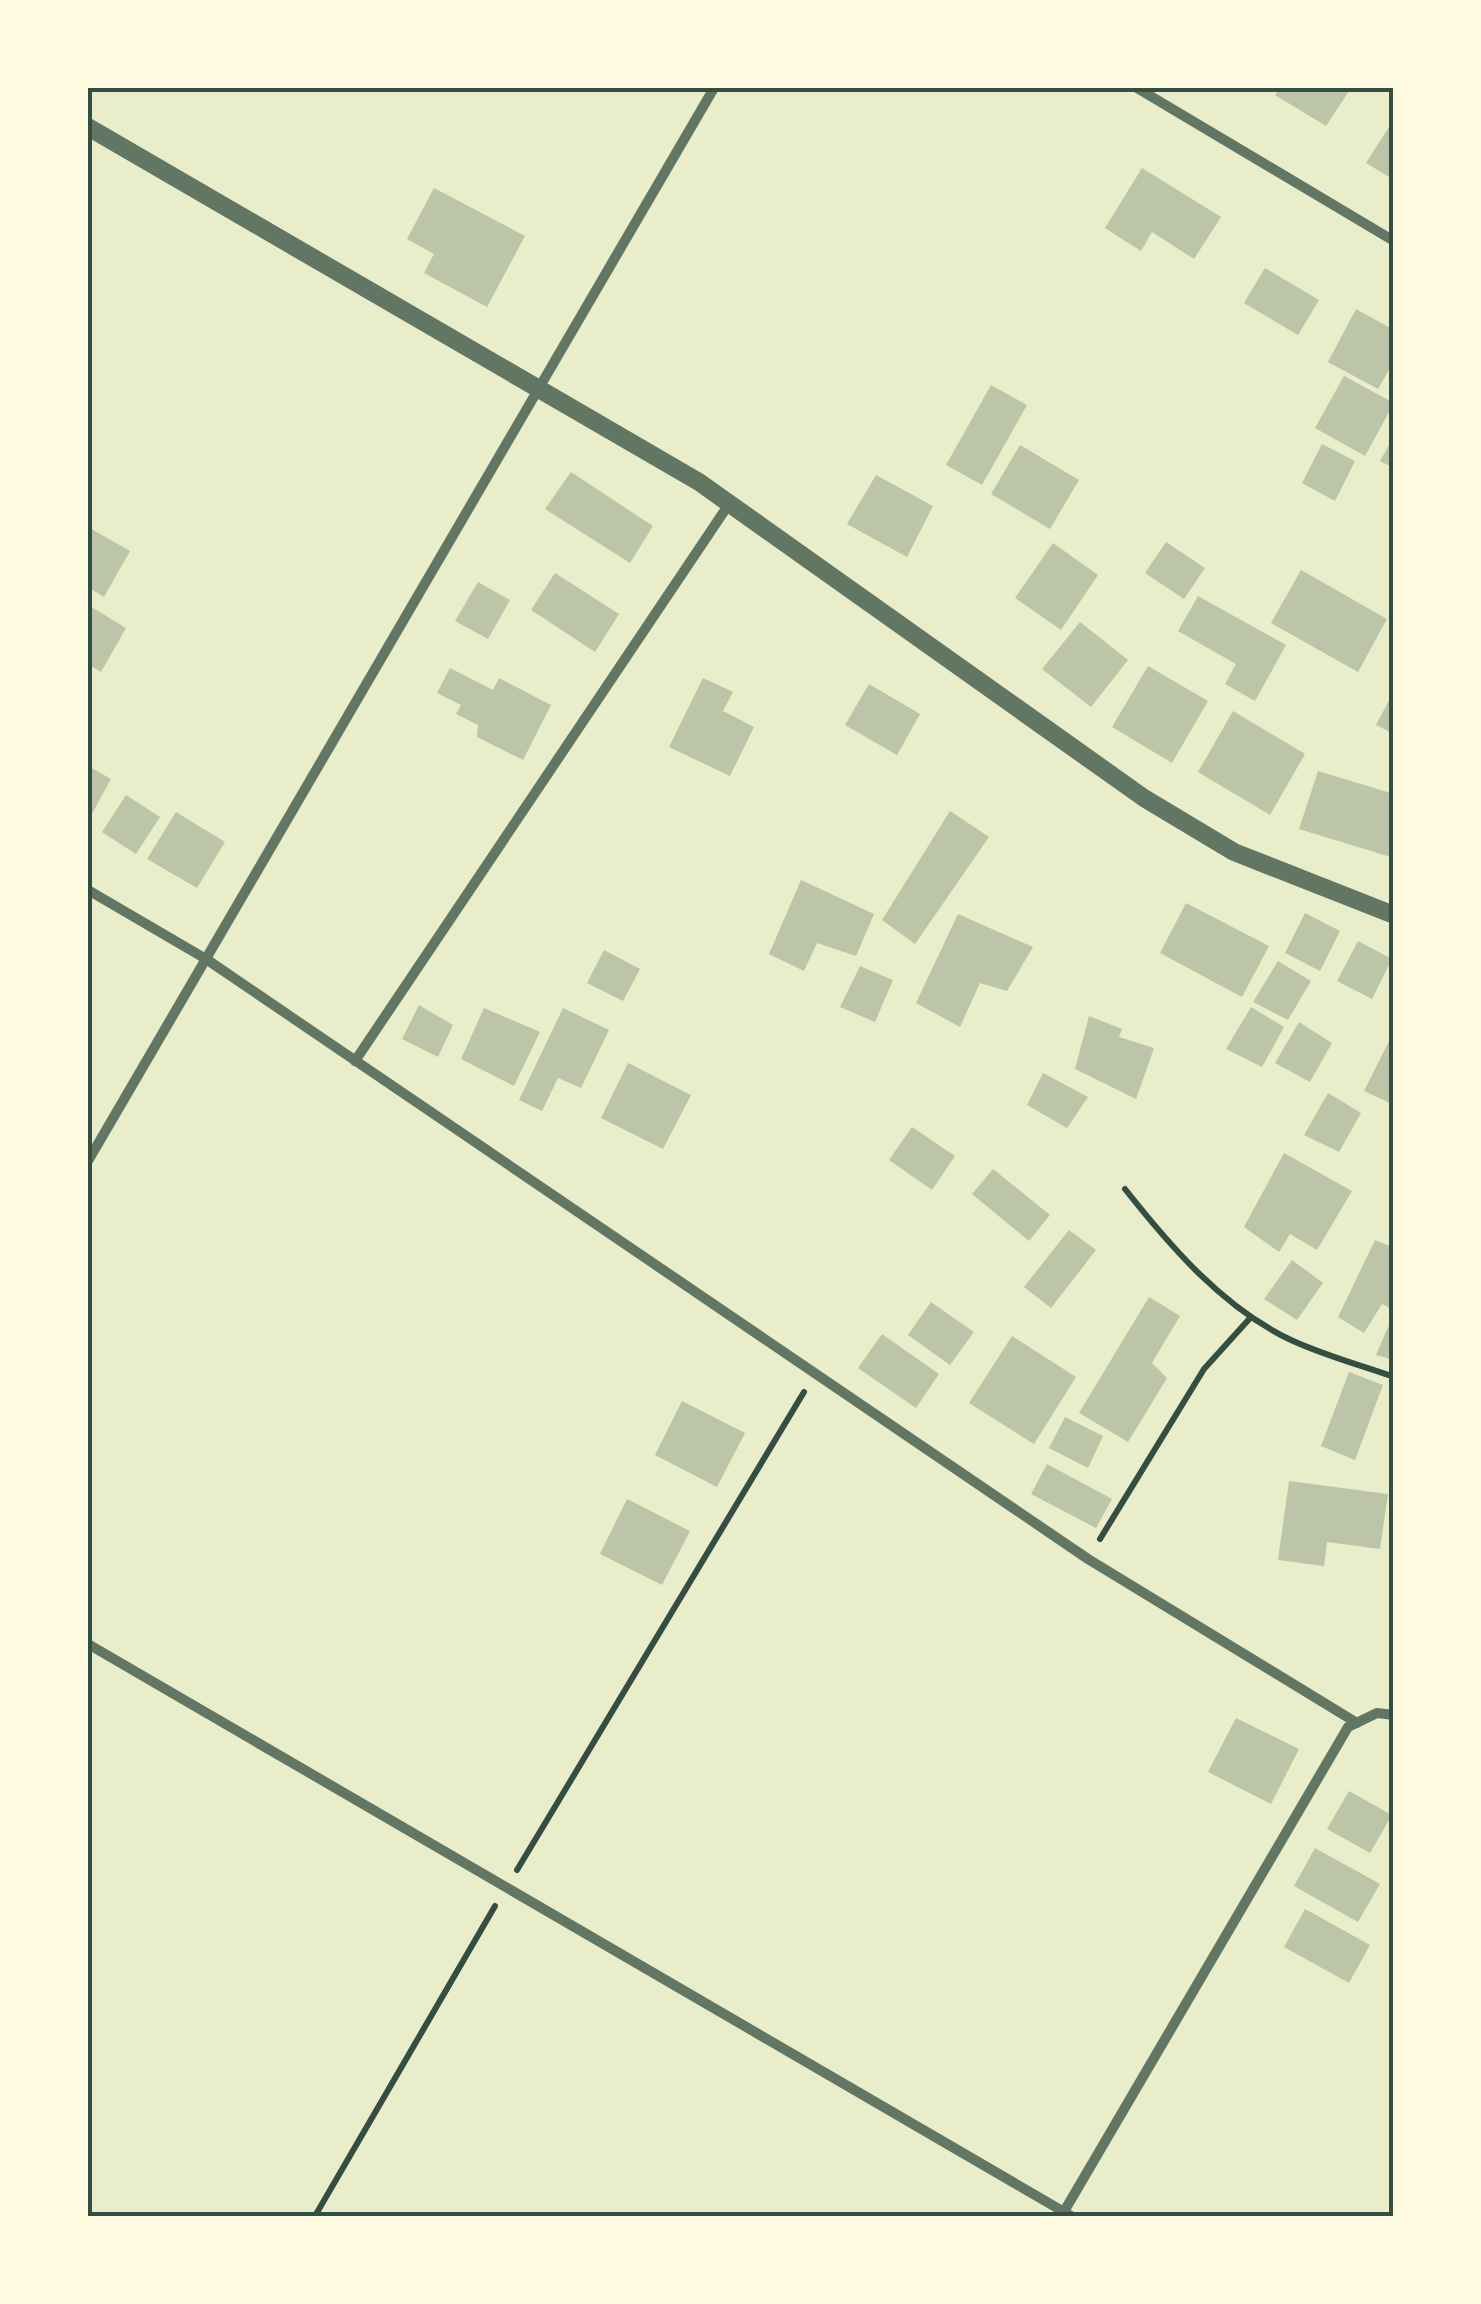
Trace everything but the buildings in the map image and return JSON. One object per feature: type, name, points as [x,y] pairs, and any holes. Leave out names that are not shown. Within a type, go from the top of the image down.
[{"type":"street","points":[[88,1161],[714,88]]},
{"type":"street","points":[[1137,88],[1394,241]]},
{"type":"street","points":[[88,127],[538,387],[729,504],[1144,798],[1234,852],[1394,914]]},
{"type":"street","points":[[356,1062],[729,504]]},
{"type":"street","points":[[88,890],[206,960],[1088,1560],[1357,1723]]},
{"type":"street","points":[[88,1644],[1065,2215],[1348,1728],[1377,1713],[1394,1715]]},
{"type":"path","points":[[1125,1189],[1168,1244],[1250,1317],[1291,1340],[1394,1377]]},
{"type":"path","points":[[1088,1560],[1204,1369],[1250,1317]]},
{"type":"path","points":[[511,1880],[814,1374]]},
{"type":"path","points":[[315,2216],[500,1896]]}]
